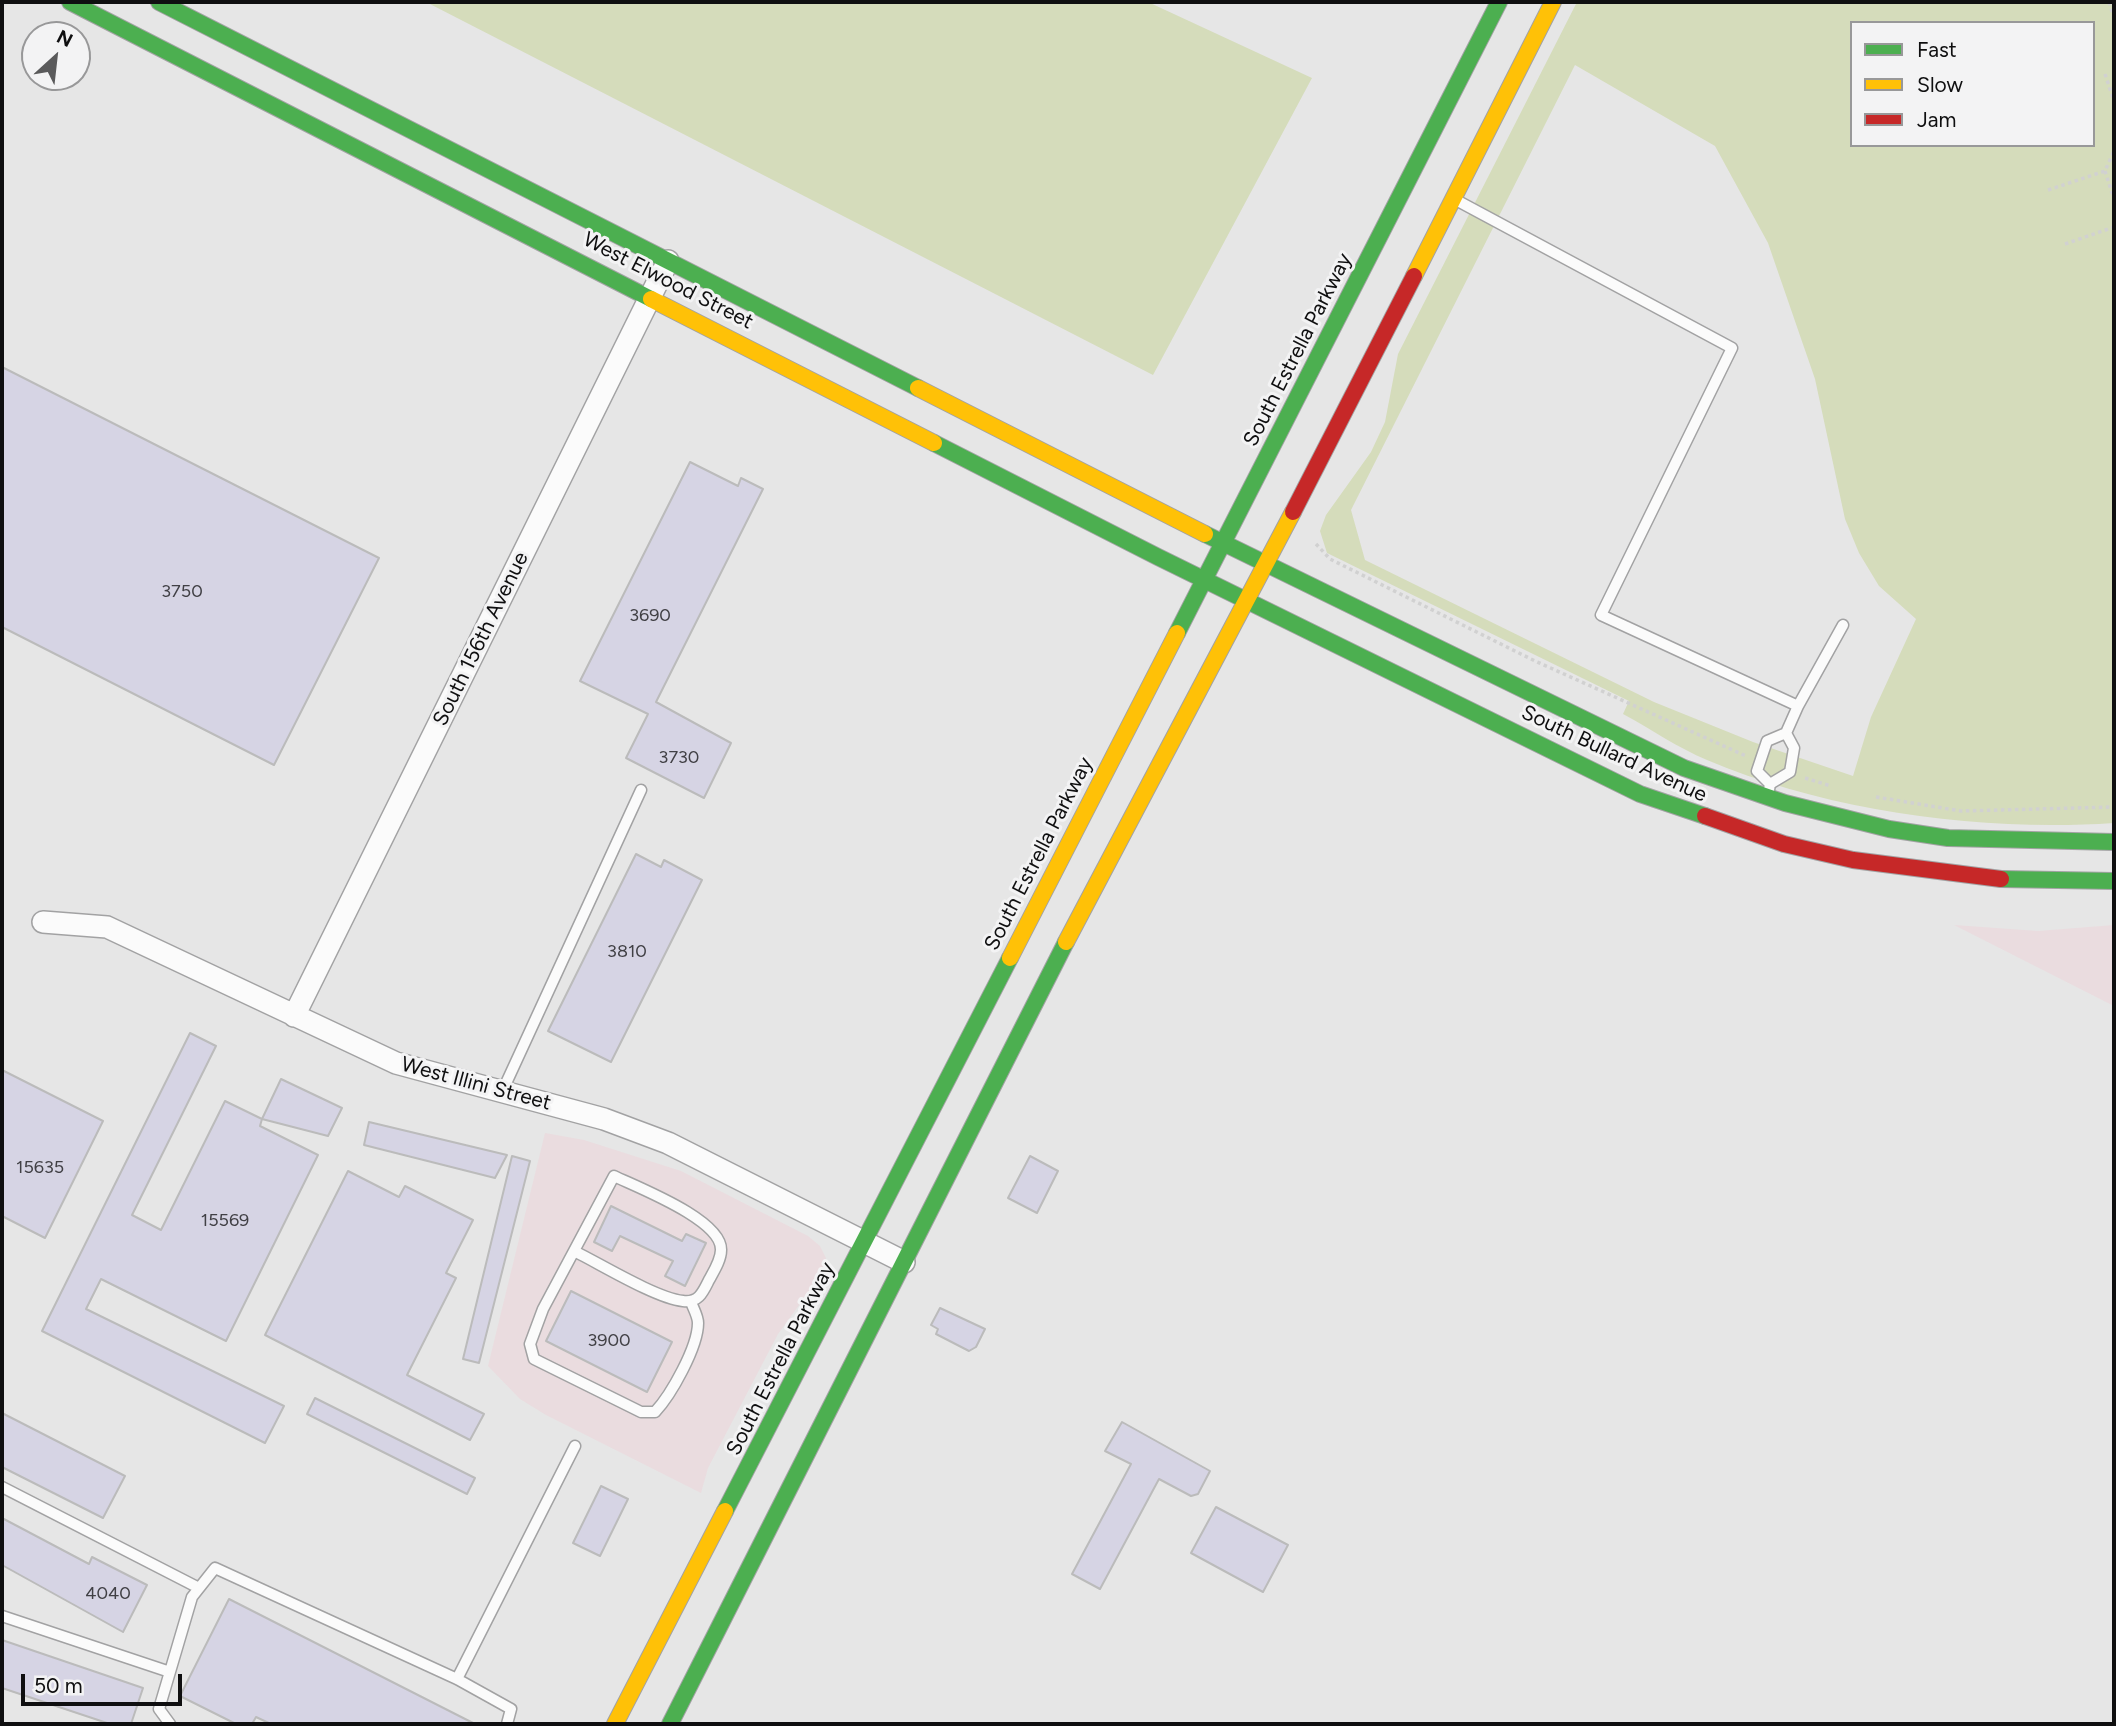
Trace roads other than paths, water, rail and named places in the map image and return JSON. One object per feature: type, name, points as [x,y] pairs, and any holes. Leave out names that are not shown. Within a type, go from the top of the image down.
[{"type":"main road","name":"West Elwood Street","points":[[70,2],[1245,600]]},
{"type":"main road","name":"West Elwood Street","points":[[159,2],[1267,564]]},
{"type":"main road","name":"South Estrella Parkway","points":[[615,1724],[1499,2]]},
{"type":"main road","points":[[670,1724],[1054,965],[1245,600],[1267,564],[1553,2]]},
{"type":"main road","name":"South Bullard Avenue","points":[[1267,564],[1640,748],[1695,772],[1769,790],[1835,818],[1948,838],[2015,842],[2114,842]]},
{"type":"main road","name":"South Bullard Avenue","points":[[1245,600],[1640,794],[1733,828],[1853,860],[1958,876],[2067,884],[2114,881]]},
{"type":"street","name":"South 156th Avenue","points":[[295,1016],[668,261]]},
{"type":"street","name":"West Illini Street","points":[[43,922],[107,927],[396,1063],[604,1119],[668,1143],[904,1262]]},
{"type":"lane","points":[[1453,198],[1732,348],[1601,615],[1798,706]]},
{"type":"lane","points":[[1786,733],[1794,748],[1790,772],[1769,790],[1757,771],[1767,741],[1786,733],[1843,625]]},
{"type":"lane","points":[[502,1092],[641,790]]},
{"type":"lane","points":[[576,1252],[672,1299],[691,1301],[701,1296],[722,1251],[715,1233],[700,1219],[614,1176],[576,1252],[543,1309],[530,1344],[534,1359],[641,1412],[655,1412],[666,1400],[692,1348],[698,1322],[691,1301]]},
{"type":"lane","points":[[457,1679],[575,1446]]},
{"type":"lane","points":[[2,1488],[199,1588]]},
{"type":"lane","points":[[170,1724],[159,1709],[192,1597],[215,1568],[457,1679],[512,1709],[507,1724]]},
{"type":"lane","points":[[2,1616],[170,1672]]}]
